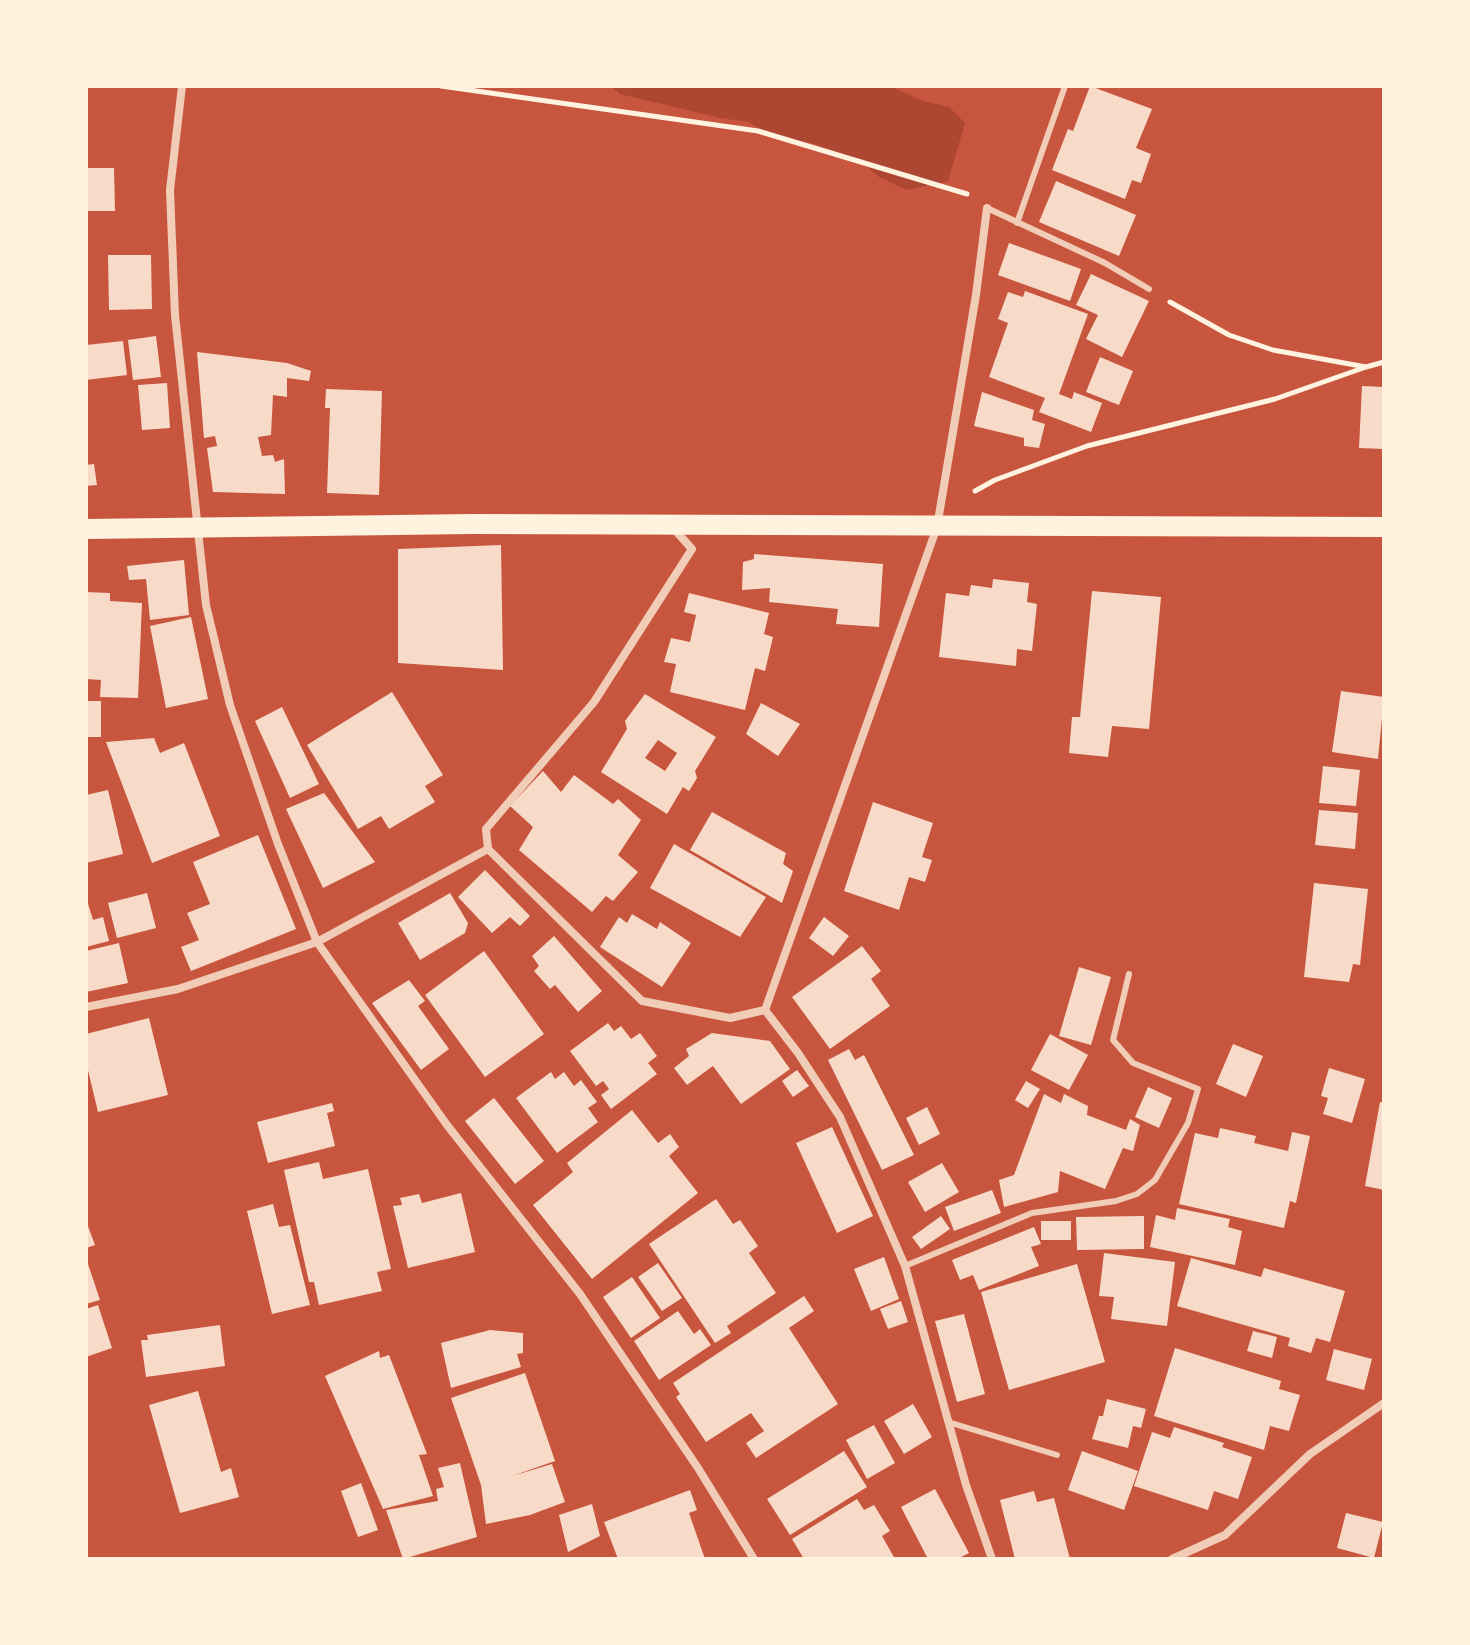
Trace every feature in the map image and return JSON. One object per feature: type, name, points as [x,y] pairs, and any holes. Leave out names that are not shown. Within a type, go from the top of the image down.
[{"type":"main road","points":[[86,529],[938,519],[1384,527]]},
{"type":"street","points":[[182,86],[170,190],[174,299],[206,605],[230,705],[278,844],[317,942],[447,1125],[580,1294],[698,1468],[754,1559]]},
{"type":"street","points":[[765,1010],[938,519],[976,295],[987,208]]},
{"type":"street","points":[[670,523],[692,549],[594,702],[486,829],[488,849],[642,1001],[730,1018],[765,1010]]},
{"type":"street","points":[[86,1007],[178,989],[317,942],[488,849]]},
{"type":"street","points":[[765,1010],[840,1117],[905,1266],[948,1422],[992,1559]]},
{"type":"street","points":[[1172,1559],[1225,1535],[1310,1454],[1384,1403]]},
{"type":"lane","points":[[1017,223],[1065,86]]},
{"type":"lane","points":[[987,208],[1105,263],[1149,289]]},
{"type":"lane","points":[[905,1266],[1032,1213],[1116,1201],[1137,1194],[1155,1180],[1188,1123],[1198,1089],[1133,1063],[1113,1040],[1129,974]]},
{"type":"lane","points":[[948,1422],[1057,1455]]},
{"type":"path","points":[[441,86],[758,131],[974,196],[987,208]]},
{"type":"path","points":[[1149,289],[1229,335],[1273,350],[1366,367]]},
{"type":"path","points":[[938,519],[995,480],[1087,446],[1275,399],[1384,362]]},
{"type":"shaded area","points":[[611,86],[890,86],[923,101],[949,107],[965,123],[948,181],[907,190],[879,177],[858,159],[811,143],[775,138],[749,122],[620,94]]},
{"type":"building","points":[[1090,86],[1152,109],[1136,148],[1151,154],[1141,183],[1132,180],[1125,199],[1052,170],[1068,129],[1073,131]]},
{"type":"building","points":[[86,168],[114,168],[115,211],[86,211]]},
{"type":"building","points":[[1056,181],[1136,215],[1119,256],[1039,222]]},
{"type":"building","points":[[1009,243],[1081,269],[1070,301],[998,275]]},
{"type":"building","points":[[108,255],[151,255],[152,309],[109,310]]},
{"type":"building","points":[[1091,274],[1149,301],[1122,357],[1086,339],[1098,315],[1076,305]]},
{"type":"building","points":[[1025,291],[1088,314],[1059,394],[1072,399],[1074,392],[1102,403],[1091,432],[1039,412],[1045,398],[989,377],[1008,323],[998,319],[1008,292],[1023,297]]},
{"type":"building","points":[[156,336],[161,377],[133,380],[128,340]]},
{"type":"building","points":[[123,341],[127,375],[86,380],[86,345]]},
{"type":"building","points":[[197,352],[287,363],[311,371],[309,381],[287,378],[287,397],[273,395],[271,435],[258,437],[262,456],[273,455],[275,462],[284,459],[285,494],[213,492],[207,448],[217,446],[215,436],[204,438]]},
{"type":"building","points":[[1100,357],[1133,371],[1119,405],[1086,392]]},
{"type":"building","points":[[167,383],[170,428],[142,430],[138,385]]},
{"type":"building","points":[[1362,386],[1384,387],[1384,449],[1359,448]]},
{"type":"building","points":[[326,389],[382,391],[379,495],[327,493],[330,408],[325,408]]},
{"type":"building","points":[[982,392],[1034,410],[1032,420],[1045,424],[1039,448],[1024,446],[1024,438],[974,426]]},
{"type":"building","points":[[94,464],[97,485],[86,486],[86,465]]},
{"type":"building","points":[[501,545],[503,670],[398,663],[398,549]]},
{"type":"building","points":[[754,554],[883,564],[879,627],[836,624],[838,609],[769,602],[770,588],[742,590],[743,562],[754,559]]},
{"type":"building","points":[[184,560],[189,615],[150,620],[146,579],[129,580],[127,566]]},
{"type":"building","points":[[993,579],[1029,583],[1027,602],[1037,604],[1032,651],[1017,649],[1016,666],[939,657],[946,593],[969,596],[971,585],[992,588]]},
{"type":"building","points":[[1092,591],[1161,597],[1149,729],[1112,726],[1108,757],[1069,753],[1072,717],[1080,717]]},
{"type":"building","points":[[86,592],[110,593],[110,601],[142,603],[138,698],[100,697],[101,680],[86,679]]},
{"type":"building","points":[[689,593],[769,613],[764,634],[773,637],[765,671],[755,668],[745,710],[670,692],[676,664],[664,662],[671,638],[690,642],[696,615],[684,612]]},
{"type":"building","points":[[191,617],[208,699],[166,708],[150,626]]},
{"type":"building","points":[[1341,691],[1384,697],[1378,759],[1332,752]]},
{"type":"building","points":[[392,692],[443,775],[425,786],[435,802],[389,829],[381,816],[358,829],[307,745]]},
{"type":"building","points":[[645,694],[716,737],[695,771],[697,778],[689,791],[683,787],[667,814],[601,772],[627,729],[625,721]],"holes":[[[658,740],[677,753],[665,771],[645,758]]]},
{"type":"building","points":[[86,701],[101,701],[101,737],[86,737]]},
{"type":"building","points":[[761,703],[800,724],[778,756],[746,734]]},
{"type":"building","points":[[282,707],[319,784],[290,798],[255,721]]},
{"type":"building","points":[[154,738],[160,753],[184,743],[220,836],[152,863],[106,742]]},
{"type":"building","points":[[1323,766],[1360,770],[1356,806],[1319,803]]},
{"type":"building","points":[[543,771],[561,792],[574,775],[613,804],[618,799],[641,820],[618,855],[638,872],[613,901],[606,896],[592,912],[519,850],[533,827],[510,806]]},
{"type":"building","points":[[108,790],[123,854],[86,863],[86,795]]},
{"type":"building","points":[[324,793],[375,862],[323,888],[286,809]]},
{"type":"building","points":[[873,802],[933,823],[922,857],[932,860],[925,882],[909,877],[899,910],[844,891]]},
{"type":"building","points":[[1319,810],[1358,813],[1355,849],[1315,845]]},
{"type":"building","points":[[712,812],[786,853],[783,864],[793,871],[782,903],[690,850]]},
{"type":"building","points":[[258,835],[296,929],[191,971],[181,947],[199,940],[187,913],[210,904],[193,862]]},
{"type":"building","points":[[674,844],[766,897],[740,937],[650,888]]},
{"type":"building","points":[[485,870],[530,916],[520,926],[510,917],[492,933],[458,897]]},
{"type":"building","points":[[1314,883],[1368,889],[1360,965],[1353,964],[1349,982],[1304,977]]},
{"type":"building","points":[[147,893],[156,928],[117,938],[108,903]]},
{"type":"building","points":[[450,893],[468,923],[465,933],[420,960],[398,923]]},
{"type":"building","points":[[86,897],[93,920],[103,917],[109,941],[86,947]]},
{"type":"building","points":[[632,914],[657,929],[660,922],[691,943],[662,987],[600,947],[619,917],[627,923]]},
{"type":"building","points":[[824,917],[849,936],[833,956],[809,938]]},
{"type":"building","points":[[554,936],[602,991],[578,1012],[555,985],[550,989],[534,971],[539,966],[532,956]]},
{"type":"building","points":[[119,943],[128,983],[86,992],[86,951]]},
{"type":"building","points":[[862,946],[881,971],[871,979],[890,1006],[830,1049],[792,997]]},
{"type":"building","points":[[484,951],[544,1034],[485,1077],[425,995]]},
{"type":"building","points":[[1079,967],[1111,977],[1091,1045],[1059,1036]]},
{"type":"building","points":[[409,980],[425,1001],[418,1006],[449,1049],[421,1070],[372,1003]]},
{"type":"building","points":[[149,1018],[168,1095],[98,1112],[86,1062],[86,1034]]},
{"type":"building","points":[[608,1023],[614,1031],[621,1026],[631,1039],[640,1033],[657,1056],[648,1063],[657,1074],[611,1109],[601,1095],[609,1089],[603,1081],[596,1086],[570,1051]]},
{"type":"building","points":[[712,1033],[770,1041],[790,1069],[741,1104],[713,1066],[687,1085],[674,1068],[689,1056],[686,1049]]},
{"type":"building","points":[[1050,1034],[1088,1055],[1069,1090],[1031,1070]]},
{"type":"building","points":[[1233,1044],[1263,1056],[1246,1097],[1216,1084]]},
{"type":"building","points":[[849,1049],[855,1060],[864,1055],[914,1155],[882,1170],[828,1060]]},
{"type":"building","points":[[1329,1068],[1365,1079],[1352,1123],[1323,1114],[1328,1098],[1321,1096]]},
{"type":"building","points":[[797,1070],[809,1086],[793,1097],[782,1081]]},
{"type":"building","points":[[551,1072],[555,1079],[564,1072],[574,1086],[581,1080],[597,1102],[588,1108],[598,1122],[557,1153],[516,1098]]},
{"type":"building","points":[[1026,1081],[1040,1089],[1028,1108],[1015,1100]]},
{"type":"building","points":[[1148,1087],[1172,1098],[1159,1128],[1135,1117]]},
{"type":"building","points":[[1044,1094],[1061,1103],[1064,1094],[1088,1106],[1087,1115],[1126,1130],[1130,1119],[1140,1125],[1133,1151],[1123,1148],[1105,1189],[1060,1171],[1058,1192],[1004,1207],[999,1180],[1014,1175]]},
{"type":"building","points":[[494,1098],[544,1161],[515,1184],[465,1121]]},
{"type":"building","points":[[1380,1102],[1384,1103],[1384,1190],[1365,1186]]},
{"type":"building","points":[[332,1103],[334,1111],[327,1113],[335,1146],[268,1163],[257,1122]]},
{"type":"building","points":[[927,1107],[940,1134],[919,1145],[906,1118]]},
{"type":"building","points":[[632,1110],[658,1143],[670,1134],[679,1147],[669,1156],[698,1193],[592,1279],[533,1205],[573,1172],[567,1163]]},
{"type":"building","points":[[832,1127],[873,1216],[837,1233],[796,1143]]},
{"type":"building","points":[[1220,1128],[1256,1136],[1254,1143],[1288,1151],[1292,1132],[1310,1136],[1296,1203],[1290,1201],[1284,1228],[1179,1204],[1195,1133],[1218,1138]]},
{"type":"building","points":[[319,1162],[323,1179],[368,1169],[391,1269],[377,1272],[382,1291],[319,1305],[314,1282],[309,1282],[284,1170]]},
{"type":"building","points":[[942,1163],[959,1192],[925,1212],[908,1182]]},
{"type":"building","points":[[992,1190],[1001,1213],[954,1231],[945,1207]]},
{"type":"building","points":[[461,1193],[475,1252],[408,1268],[393,1206],[402,1205],[400,1198],[419,1194],[422,1203]]},
{"type":"building","points":[[716,1199],[733,1224],[740,1220],[758,1246],[749,1253],[776,1293],[727,1326],[731,1333],[715,1343],[649,1244]]},
{"type":"building","points":[[273,1204],[279,1227],[290,1225],[310,1305],[272,1314],[247,1211]]},
{"type":"building","points":[[1177,1208],[1230,1219],[1228,1227],[1242,1231],[1235,1265],[1150,1247],[1156,1215],[1175,1220]]},
{"type":"building","points":[[941,1216],[950,1229],[921,1249],[912,1237]]},
{"type":"building","points":[[1144,1216],[1144,1249],[1077,1250],[1076,1217]]},
{"type":"building","points":[[86,1221],[95,1245],[86,1248]]},
{"type":"building","points":[[1041,1221],[1071,1221],[1071,1240],[1041,1240]]},
{"type":"building","points":[[1034,1227],[1041,1244],[1031,1247],[1039,1266],[979,1290],[973,1275],[960,1280],[952,1260]]},
{"type":"building","points":[[1104,1253],[1175,1262],[1167,1326],[1111,1319],[1114,1297],[1099,1296]]},
{"type":"building","points":[[884,1257],[899,1299],[871,1311],[854,1269]]},
{"type":"building","points":[[86,1258],[100,1300],[86,1304]]},
{"type":"building","points":[[1191,1258],[1261,1277],[1264,1268],[1345,1291],[1330,1342],[1316,1338],[1311,1353],[1288,1346],[1290,1338],[1177,1306]]},
{"type":"building","points":[[658,1263],[682,1298],[662,1311],[638,1277]]},
{"type":"building","points":[[1077,1264],[1105,1362],[1009,1390],[981,1292]]},
{"type":"building","points":[[632,1277],[660,1318],[631,1338],[603,1297]]},
{"type":"building","points":[[804,1296],[814,1311],[789,1328],[838,1404],[756,1458],[746,1443],[764,1431],[751,1413],[706,1442],[676,1397],[680,1394],[673,1383]]},
{"type":"building","points":[[901,1301],[908,1322],[888,1329],[880,1309]]},
{"type":"building","points":[[98,1305],[112,1348],[86,1357],[86,1309]]},
{"type":"building","points":[[678,1311],[694,1334],[700,1329],[711,1345],[659,1380],[634,1341]]},
{"type":"building","points":[[964,1314],[985,1394],[957,1402],[935,1321]]},
{"type":"building","points":[[220,1325],[225,1366],[146,1377],[141,1340],[148,1340],[147,1335]]},
{"type":"building","points":[[490,1330],[523,1333],[523,1353],[517,1354],[521,1367],[451,1388],[441,1343]]},
{"type":"building","points":[[1253,1331],[1277,1337],[1272,1358],[1247,1351]]},
{"type":"building","points":[[1175,1348],[1281,1381],[1279,1389],[1300,1395],[1289,1431],[1270,1426],[1264,1450],[1154,1416]]},
{"type":"building","points":[[1334,1349],[1372,1359],[1364,1390],[1326,1380]]},
{"type":"building","points":[[379,1351],[380,1358],[389,1355],[427,1454],[419,1455],[433,1496],[383,1509],[325,1376]]},
{"type":"building","points":[[525,1373],[555,1461],[512,1476],[552,1464],[565,1502],[530,1515],[486,1524],[481,1485],[451,1398]]},
{"type":"building","points":[[198,1391],[221,1472],[231,1468],[239,1497],[180,1513],[149,1405]]},
{"type":"building","points":[[1107,1399],[1146,1409],[1141,1428],[1133,1426],[1128,1448],[1092,1439]]},
{"type":"building","points":[[913,1404],[932,1437],[904,1454],[884,1421]]},
{"type":"building","points":[[874,1425],[895,1463],[867,1479],[846,1440]]},
{"type":"building","points":[[1174,1427],[1224,1443],[1222,1447],[1252,1457],[1238,1499],[1214,1491],[1208,1510],[1134,1486],[1152,1432],[1170,1438]]},
{"type":"building","points":[[844,1451],[867,1487],[790,1535],[767,1499]]},
{"type":"building","points":[[1082,1451],[1138,1471],[1124,1510],[1068,1490]]},
{"type":"building","points":[[460,1463],[477,1537],[403,1559],[386,1510],[438,1501],[436,1489],[444,1487],[438,1468]]},
{"type":"building","points":[[361,1483],[378,1530],[358,1537],[341,1491]]},
{"type":"building","points":[[935,1489],[969,1553],[957,1559],[928,1559],[901,1507]]},
{"type":"building","points":[[690,1490],[697,1510],[689,1513],[705,1559],[618,1559],[604,1522]]},
{"type":"building","points":[[1034,1491],[1037,1502],[1054,1498],[1070,1559],[1015,1559],[1000,1500]]},
{"type":"building","points":[[857,1499],[864,1510],[874,1505],[890,1531],[882,1536],[895,1559],[804,1559],[792,1539]]},
{"type":"building","points":[[592,1504],[600,1536],[568,1552],[559,1515]]},
{"type":"building","points":[[1346,1513],[1383,1522],[1374,1558],[1337,1548]]}]
